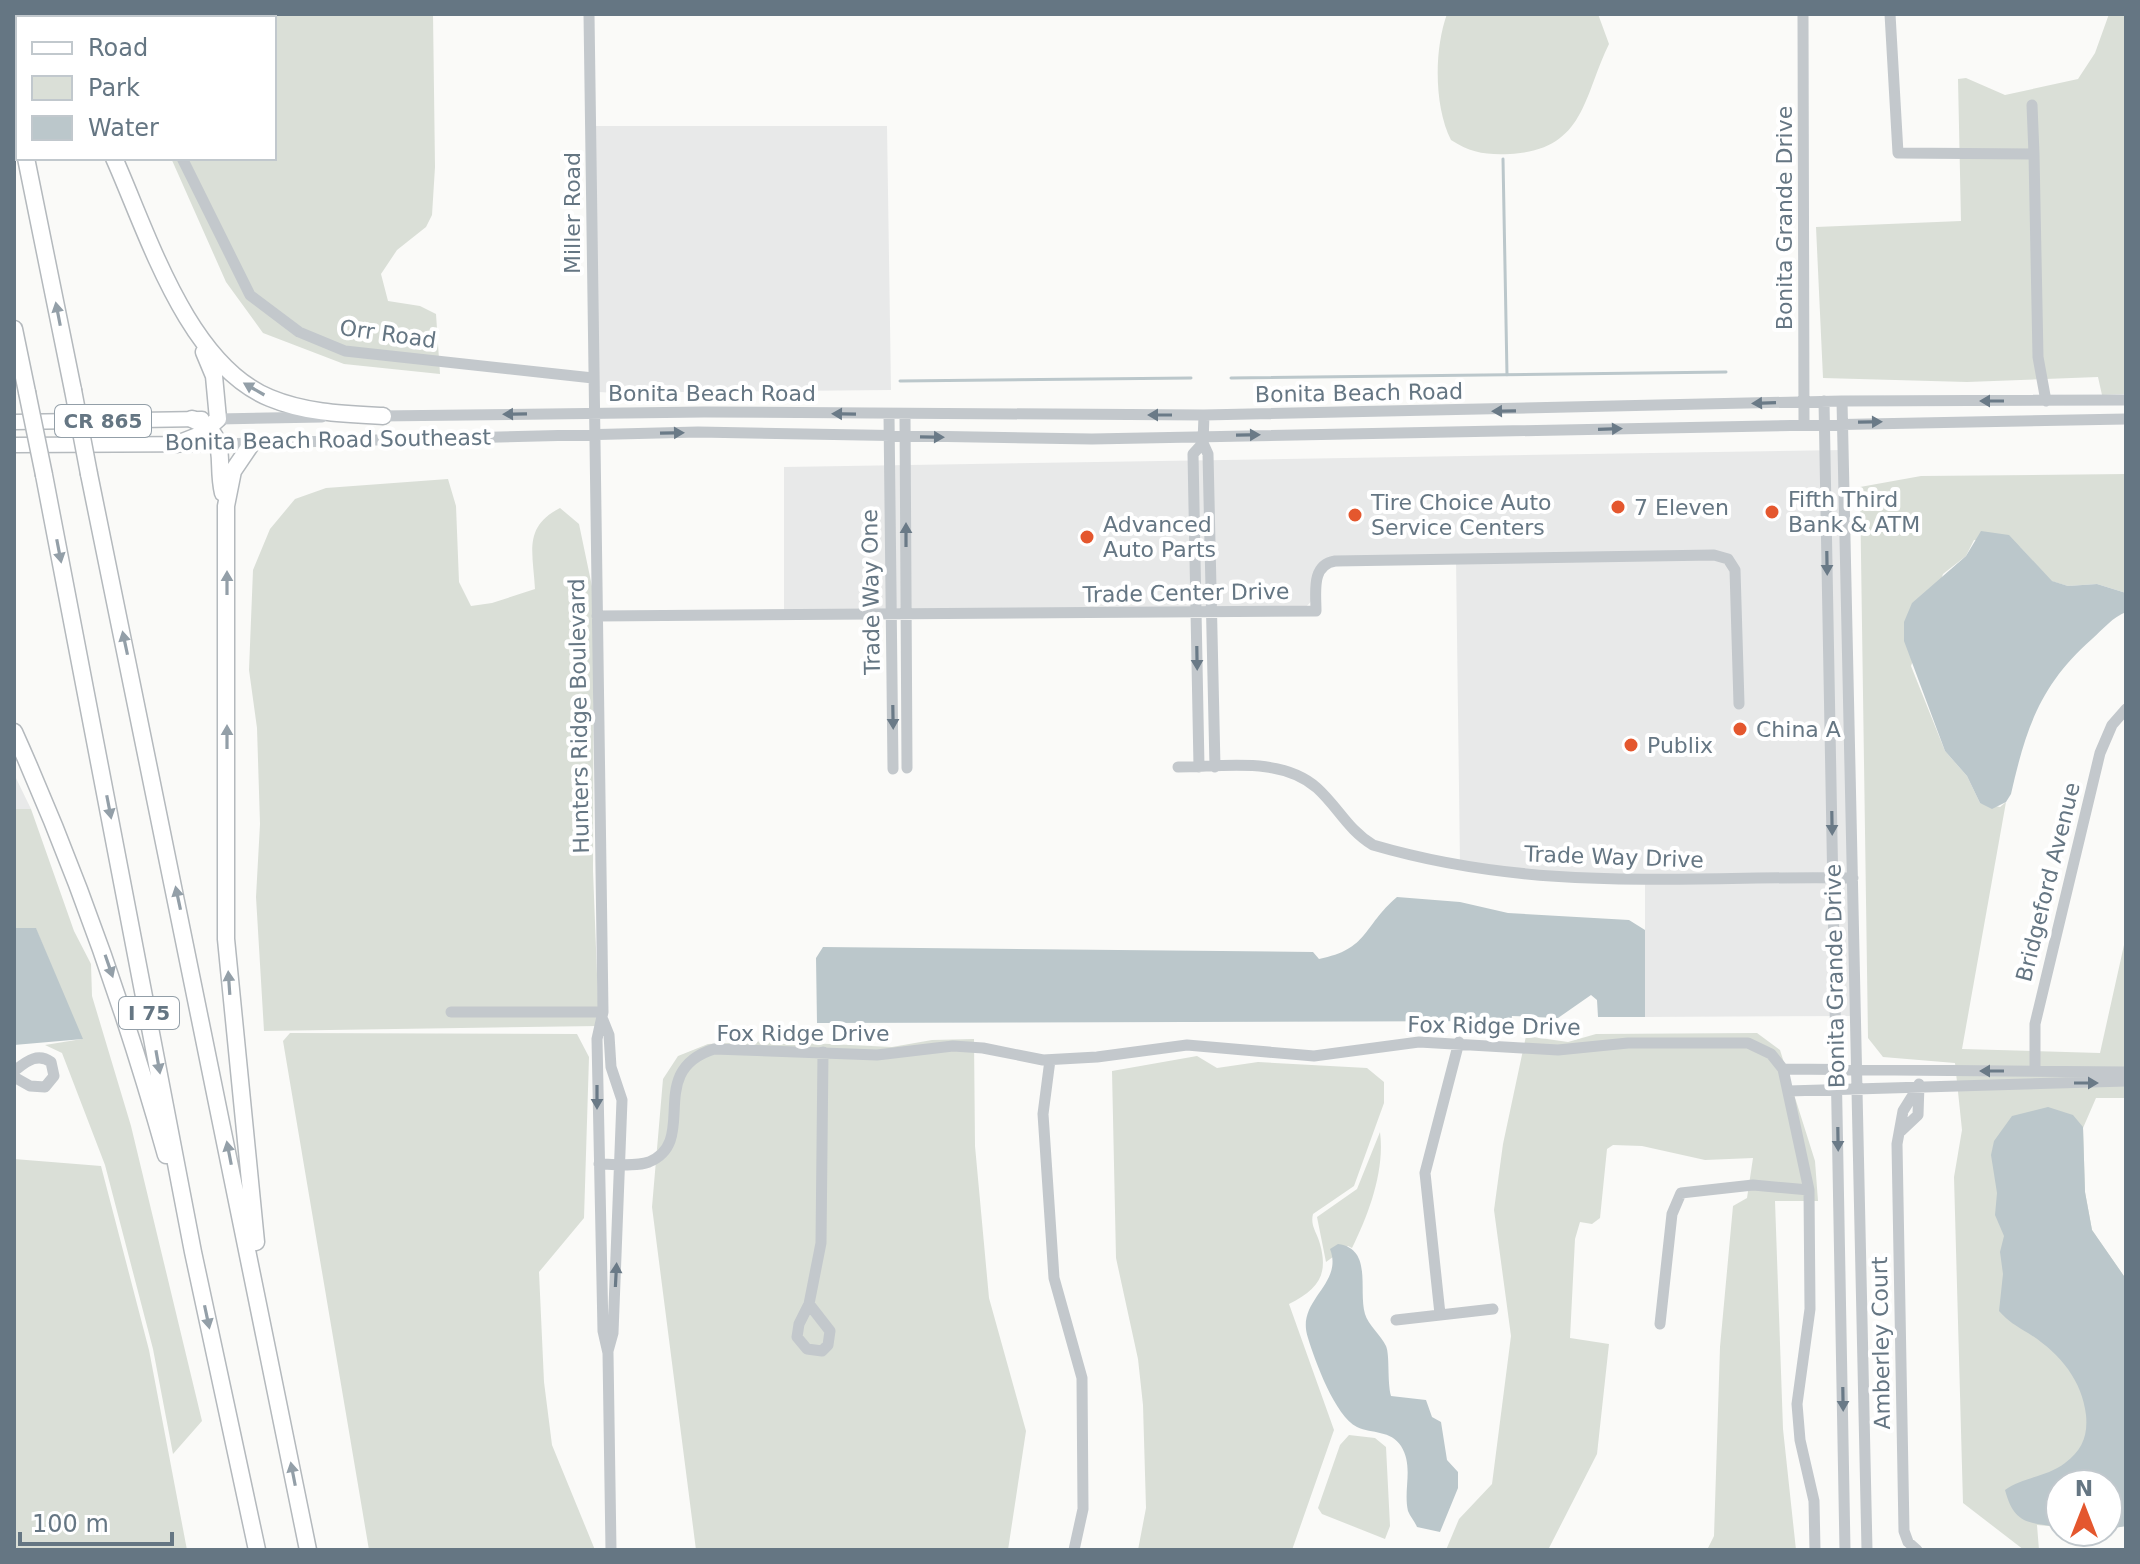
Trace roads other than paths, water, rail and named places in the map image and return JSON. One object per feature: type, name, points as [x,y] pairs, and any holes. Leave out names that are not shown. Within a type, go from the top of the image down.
[{"type":"highway","name":"I 75","points":[[26,160],[308,1550]]},
{"type":"highway","points":[[115,160],[214,376],[214,424],[226,506]]},
{"type":"highway","points":[[176,296],[211,353],[247,386],[272,399],[318,412],[383,416]]},
{"type":"highway","name":"I 75","points":[[14,329],[193,1252],[257,1550]]},
{"type":"highway","points":[[192,419],[214,424]]},
{"type":"highway","points":[[177,444],[214,424]]},
{"type":"highway","points":[[252,443],[233,471],[226,506],[226,939],[260,1312]]},
{"type":"highway","points":[[14,732],[67,854],[109,964],[193,1252]]},
{"type":"main road","name":"Bonita Beach Road Southeast","points":[[14,422],[192,419]]},
{"type":"main road","name":"Bonita Beach Road Southeast","points":[[14,445],[219,444]]},
{"type":"street","name":"Miller Road","points":[[589,14],[593,413]]},
{"type":"street","name":"Bonita Grande Drive","points":[[1803,14],[1804,423]]},
{"type":"street","points":[[1890,14],[1898,153],[2034,154]]},
{"type":"street","points":[[2032,105],[2038,357],[2046,401]]},
{"type":"street","name":"Orr Road","points":[[183,160],[250,295],[268,312],[311,338],[345,351],[593,378]]},
{"type":"street","name":"Bonita Beach Road","points":[[593,413],[1204,415],[1824,401],[2126,400]]},
{"type":"street","name":"Bonita Grande Drive","points":[[1824,401],[1845,1550]]},
{"type":"street","name":"Bonita Grande Drive","points":[[1842,401],[1867,1550]]},
{"type":"street","name":"Bonita Beach Road Southeast","points":[[214,424],[383,416],[593,413]]},
{"type":"street","name":"Hunters Ridge Boulevard","points":[[593,413],[603,1016],[597,1039],[611,1550]]},
{"type":"street","name":"Trade Way One","points":[[889,415],[893,769]]},
{"type":"street","points":[[1204,415],[1203,440],[1208,454],[1215,767]]},
{"type":"street","name":"Trade Way One","points":[[905,416],[907,768]]},
{"type":"street","name":"Bonita Beach Road","points":[[594,434],[1203,440],[1824,422],[2126,419]]},
{"type":"street","name":"Bonita Beach Road Southeast","points":[[219,444],[594,434]]},
{"type":"street","points":[[1199,767],[1193,454],[1203,440]]},
{"type":"street","name":"Trade Center Drive","points":[[597,616],[1316,611],[1317,576],[1324,565],[1335,561],[1722,556],[1735,570],[1739,704]]},
{"type":"street","name":"Bridgeford Avenue","points":[[2035,1071],[2035,1024],[2097,766],[2105,738],[2126,709]]},
{"type":"street","name":"Trade Way Drive","points":[[1178,767],[1277,768],[1291,772],[1318,789],[1355,834],[1373,845],[1500,873],[1628,881],[1853,878]]},
{"type":"street","points":[[451,1012],[603,1016]]},
{"type":"street","name":"Hunters Ridge Boulevard","points":[[603,1016],[609,1035],[611,1067],[622,1100],[613,1333],[608,1353]]},
{"type":"street","points":[[1440,1314],[1425,1173],[1459,1042]]},
{"type":"street","name":"Fox Ridge Drive","points":[[599,1164],[647,1162],[666,1148],[674,1124],[673,1092],[678,1077],[697,1055],[714,1049],[892,1055],[953,1046],[1050,1060],[1187,1045],[1314,1056],[1394,1044],[1459,1042],[1558,1050],[1628,1043],[1748,1043],[1771,1054],[1783,1069]]},
{"type":"street","points":[[809,1304],[821,1243],[823,1052]]},
{"type":"street","points":[[1050,1060],[1043,1114],[1054,1278],[1082,1378],[1083,1509],[1074,1550]]},
{"type":"street","points":[[1815,1550],[1816,1512],[1800,1440],[1797,1404],[1810,1309],[1809,1190],[1783,1069],[2126,1072]]},
{"type":"street","name":"Amberley Court","points":[[1917,1550],[1908,1542],[1904,1531],[1897,1144],[1901,1131],[1918,1115],[1920,1072]]},
{"type":"street","points":[[1788,1091],[2126,1081]]},
{"type":"street","points":[[1660,1324],[1672,1214],[1681,1193],[1753,1185],[1809,1190]]},
{"type":"street","points":[[1396,1320],[1493,1309]]},
{"type":"water","points":[[1981,531],[2009,535],[2052,581],[2068,586],[2097,584],[2126,593],[2126,612],[2108,624],[2074,656],[2047,691],[2023,748],[2011,794],[2006,802],[1992,809],[1980,803],[1967,776],[1945,751],[1904,641],[1904,622],[1912,603],[1966,556]]},
{"type":"water","points":[[1397,897],[1460,902],[1508,913],[1629,920],[1645,930],[1645,1017],[1598,1017],[1597,1000],[1591,995],[1558,1018],[1512,1016],[1511,1021],[817,1023],[816,958],[823,947],[1313,952],[1319,959],[1335,955],[1356,943]]},
{"type":"water","points":[[14,928],[36,928],[83,1039],[14,1045]]},
{"type":"water","points":[[2048,1107],[2073,1115],[2083,1127],[2085,1192],[2092,1230],[2126,1279],[2126,1526],[2124,1468],[2056,1468],[2076,1453],[2083,1442],[2086,1430],[2084,1402],[2074,1378],[2058,1358],[1999,1311],[2003,1274],[2000,1252],[2004,1236],[1995,1215],[1997,1193],[1991,1155],[1994,1141],[2012,1116]]},
{"type":"water","points":[[1338,1244],[1349,1247],[1360,1262],[1365,1314],[1386,1346],[1391,1396],[1426,1400],[1432,1417],[1441,1422],[1447,1460],[1458,1472],[1458,1488],[1440,1532],[1417,1527],[1408,1511],[1408,1470],[1401,1446],[1392,1437],[1357,1427],[1349,1421],[1327,1387],[1311,1348],[1306,1325],[1308,1313],[1331,1273],[1333,1262],[1330,1249]]},
{"type":"water","points":[[2044,1473],[2044,1525],[2024,1520],[2013,1510],[2005,1490]]},
{"type":"waterway","points":[[1503,159],[1507,375]]},
{"type":"waterway","points":[[1231,378],[1726,372]]},
{"type":"waterway","points":[[900,381],[1191,378]]},
{"type":"place","name":"7 Eleven","points":[[1618,507]]},
{"type":"place","name":"Fifth Third Bank & ATM","points":[[1772,512]]},
{"type":"place","name":"Tire Choice Auto Service Centers","points":[[1355,515]]},
{"type":"place","name":"Advanced Auto Parts","points":[[1087,537]]},
{"type":"place","name":"China A","points":[[1740,729]]},
{"type":"place","name":"Publix","points":[[1631,745]]}]
